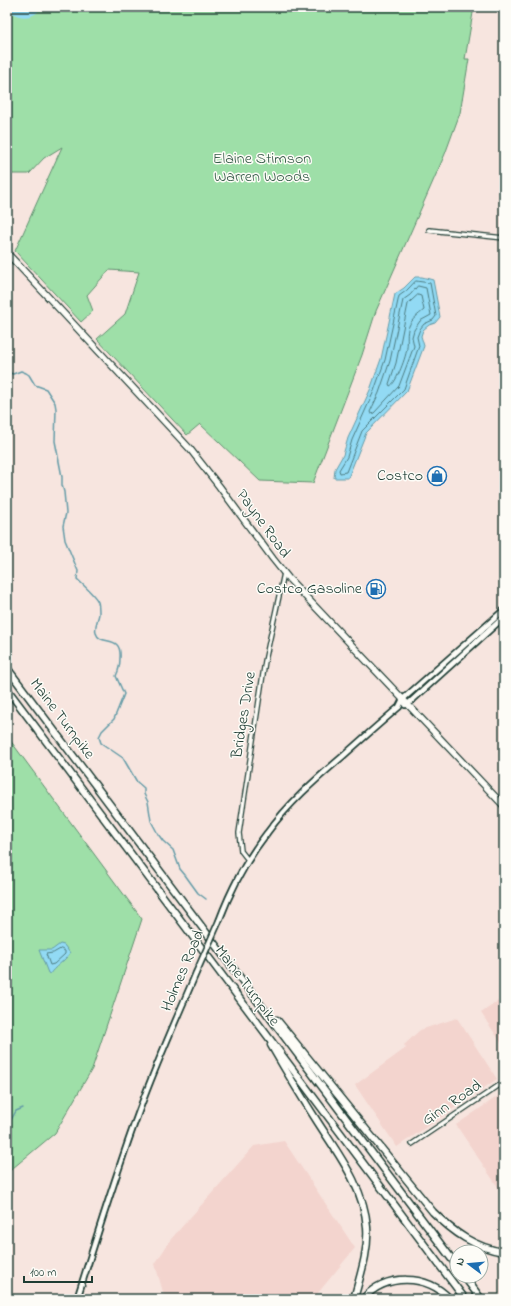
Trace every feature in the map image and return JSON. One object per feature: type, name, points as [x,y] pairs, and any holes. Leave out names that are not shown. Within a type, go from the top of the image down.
[{"type":"highway","name":"Maine Turnpike","points":[[7,668],[449,1255]]},
{"type":"highway","name":"Maine Turnpike","points":[[7,689],[465,1299]]},
{"type":"highway","points":[[245,986],[292,1038],[433,1212],[453,1230],[471,1242],[491,1250],[504,1252]]},
{"type":"highway","points":[[252,1015],[346,1167],[360,1196],[366,1216],[367,1238],[364,1259],[354,1299]]},
{"type":"highway","points":[[363,1299],[376,1288],[386,1283],[407,1279],[418,1280],[438,1288],[450,1299]]},
{"type":"highway","points":[[470,1284],[481,1299]]},
{"type":"main road","name":"Payne Road","points":[[7,253],[190,449],[284,573],[330,624],[504,806]]},
{"type":"street","points":[[429,230],[504,238]]},
{"type":"street","name":"Bridges Drive","points":[[248,860],[241,852],[239,833],[265,661],[284,573]]},
{"type":"street","points":[[405,701],[504,610]]},
{"type":"street","points":[[405,701],[504,617]]},
{"type":"street","name":"Holmes Road","points":[[77,1299],[116,1176],[156,1066],[233,887],[248,860],[267,832],[300,794],[405,701]]},
{"type":"street","name":"Ginn Road","points":[[412,1144],[504,1082]]},
{"type":"shaded area","points":[[504,997],[504,1047],[481,1013]]},
{"type":"shaded area","points":[[457,1018],[497,1079],[397,1147],[355,1085],[406,1048],[404,1045],[420,1030]]},
{"type":"shaded area","points":[[504,1092],[504,1196],[456,1125]]},
{"type":"shaded area","points":[[284,1141],[355,1248],[313,1299],[165,1299],[155,1264],[171,1239],[254,1146]]},
{"type":"green space","name":"Elaine Stimson Warren Woods","points":[[7,7],[19,14],[27,15],[34,12],[37,7],[474,7],[465,59],[469,59],[460,113],[445,154],[376,311],[362,355],[313,483],[260,481],[200,424],[187,435],[97,339],[125,314],[139,272],[109,270],[87,295],[93,311],[81,322],[15,251],[62,147],[44,158],[29,174],[7,174]]},
{"type":"green space","points":[[7,736],[142,919],[92,1069],[55,1133],[7,1173]]},
{"type":"water","points":[[415,277],[433,280],[440,317],[435,323],[429,325],[423,330],[421,336],[424,346],[407,391],[366,433],[348,478],[334,478],[335,469],[343,455],[348,438],[370,390],[381,359],[395,294],[404,288]]},
{"type":"water","points":[[60,944],[64,945],[70,953],[50,974],[48,973],[39,950],[52,950]]},
{"type":"waterway","points":[[11,7],[19,12],[25,13],[31,12],[36,7]]},
{"type":"waterway","points":[[7,372],[13,374],[21,371],[26,373],[35,385],[46,389],[55,403],[55,441],[62,477],[66,513],[63,526],[65,540],[78,571],[77,579],[98,602],[99,614],[96,633],[98,637],[114,643],[120,650],[120,665],[116,676],[124,694],[114,719],[102,731],[99,737],[101,743],[123,758],[137,782],[144,788],[144,794],[148,802],[151,821],[158,834],[173,850],[180,869],[198,893],[206,899]]},
{"type":"waterway","points":[[7,1127],[16,1111],[23,1108]]},
{"type":"place","name":"Costco","points":[[437,476]]},
{"type":"place","name":"Costco Gasoline","points":[[376,589]]}]
